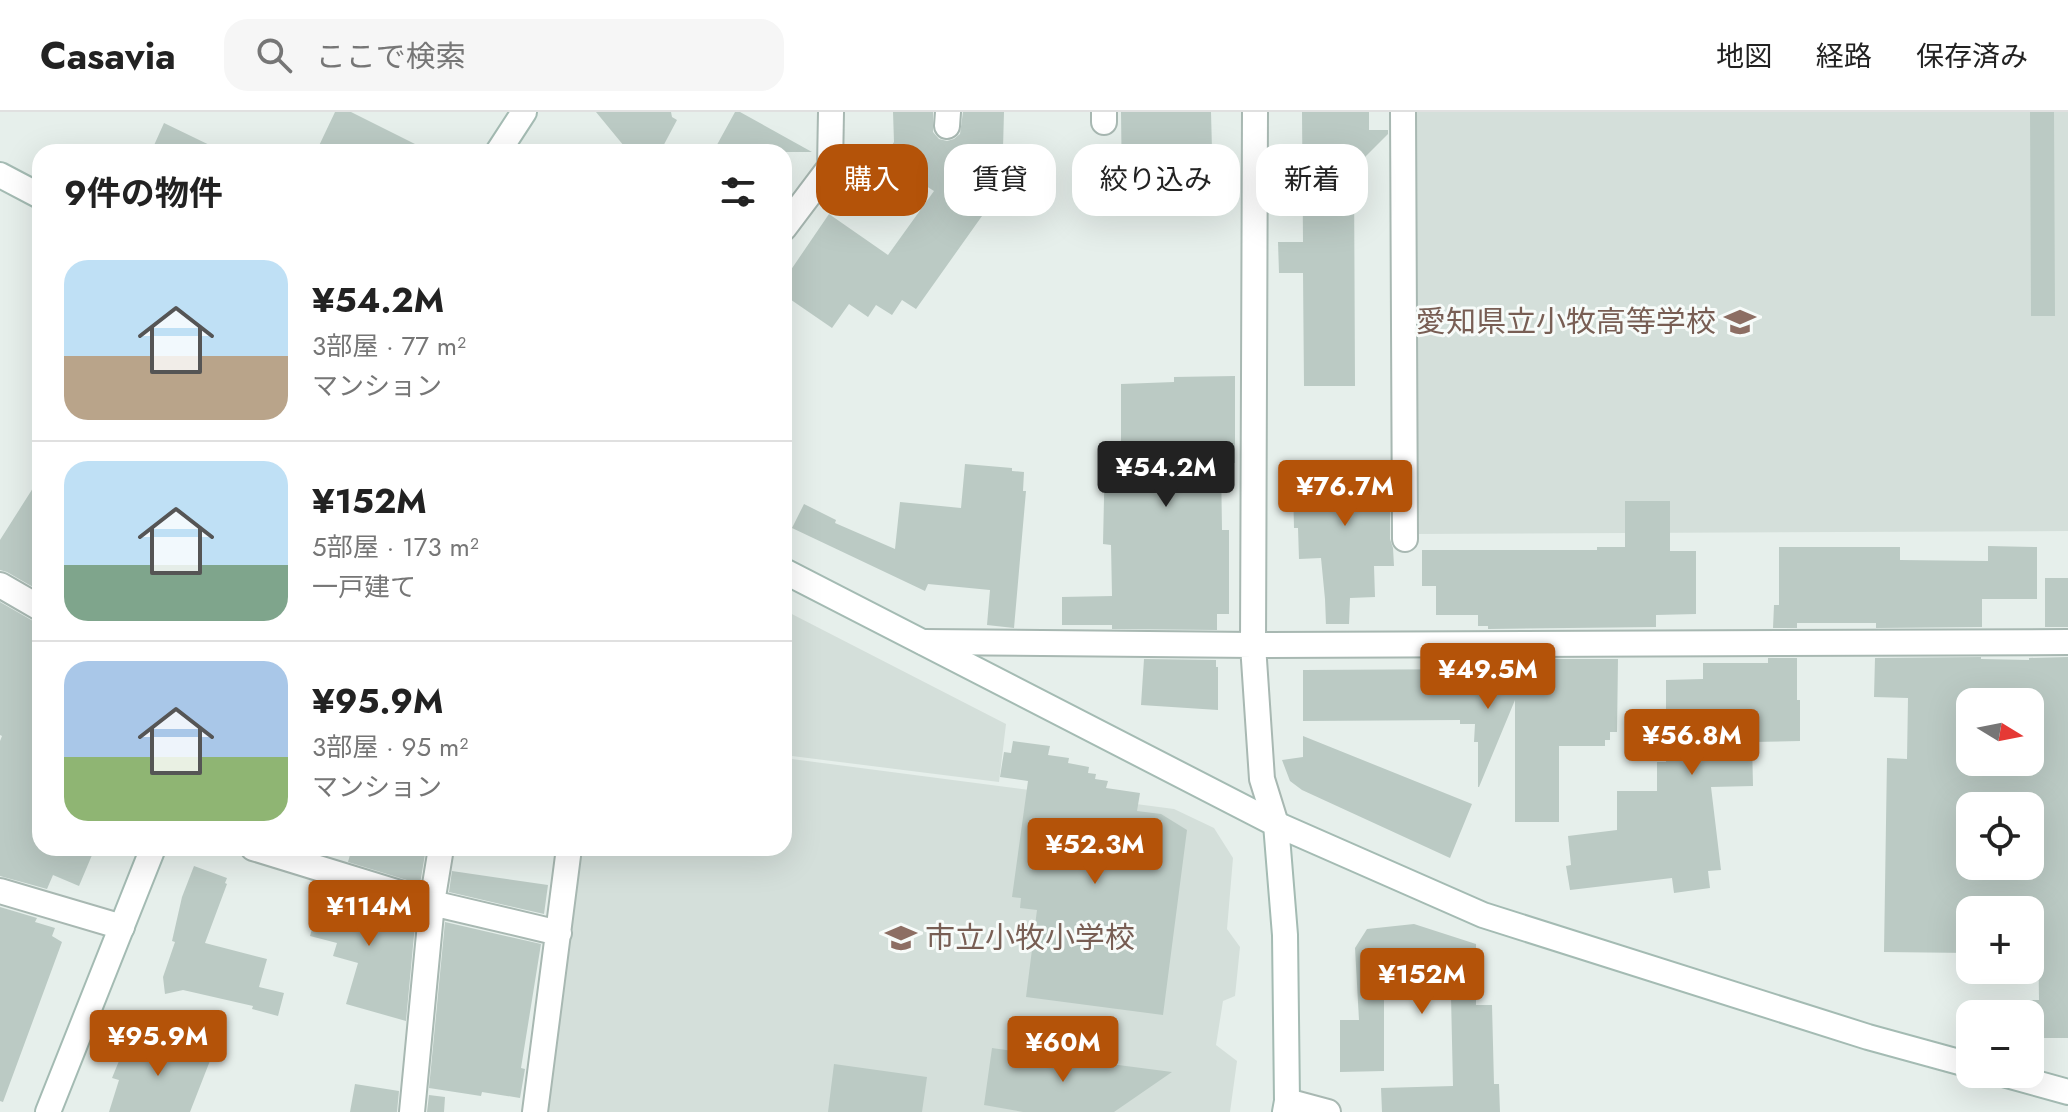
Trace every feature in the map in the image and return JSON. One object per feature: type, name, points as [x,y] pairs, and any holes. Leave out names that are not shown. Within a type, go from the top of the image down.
[{"type":"street","points":[[503,144],[524,112]]},
{"type":"street","points":[[792,217],[830,167],[831,112]]},
{"type":"street","points":[[1255,112],[1253,645],[1262,779],[1276,824],[1285,935],[1286,1107],[1328,1112]]},
{"type":"street","points":[[1403,112],[1405,539]]},
{"type":"street","points":[[0,175],[32,192]]},
{"type":"street","points":[[792,575],[1276,824],[1483,915],[1868,1037],[1956,1061]]},
{"type":"street","points":[[0,585],[32,603]]},
{"type":"street","points":[[923,642],[1253,645],[2068,642]]},
{"type":"street","points":[[48,1112],[150,856]]},
{"type":"street","points":[[279,856],[432,903],[559,933]]},
{"type":"street","points":[[412,1112],[432,903],[440,856]]},
{"type":"street","points":[[535,1112],[568,856]]},
{"type":"street","points":[[0,891],[122,927]]},
{"type":"street","points":[[2044,1085],[2068,1092]]},
{"type":"shaded area","name":"愛知県立小牧高等学校","points":[[1412,112],[2068,112],[2068,531],[1413,534]]},
{"type":"shaded area","points":[[792,614],[1006,724],[999,782],[792,756]]},
{"type":"shaded area","name":"市立小牧小学校","points":[[792,759],[1174,809],[1214,828],[1233,858],[1227,929],[1240,947],[1235,996],[1223,1001],[1216,1045],[1237,1061],[1230,1112],[546,1112],[580,856],[792,856]]},
{"type":"building","points":[[335,112],[351,112],[415,144],[320,144]]},
{"type":"building","points":[[596,112],[671,112],[677,120],[664,144],[622,144]]},
{"type":"building","points":[[735,112],[740,112],[812,152],[792,152],[792,144],[717,144]]},
{"type":"building","points":[[893,112],[933,112],[933,132],[939,139],[947,141],[960,134],[963,112],[1004,112],[1003,144],[944,144],[944,216],[982,216],[916,309],[902,300],[892,315],[876,305],[868,317],[849,304],[832,328],[792,300],[792,268],[828,216],[888,255],[916,216],[928,216],[928,199],[934,191],[928,187],[928,144],[893,144]]},
{"type":"building","points":[[1121,112],[1211,112],[1212,144],[1121,144]]},
{"type":"building","points":[[1302,112],[1369,112],[1369,130],[1388,130],[1388,134],[1368,154],[1368,144],[1302,144]]},
{"type":"building","points":[[2030,112],[2054,112],[2055,316],[2031,316]]},
{"type":"building","points":[[164,123],[207,144],[155,144]]},
{"type":"building","points":[[1303,216],[1354,216],[1355,386],[1304,386],[1303,273],[1279,273],[1278,242],[1303,242]]},
{"type":"building","points":[[1235,376],[1235,463],[1221,463],[1222,530],[1229,530],[1229,614],[1217,614],[1217,630],[1062,625],[1062,597],[1112,596],[1111,545],[1103,544],[1105,453],[1113,453],[1113,447],[1121,447],[1121,384],[1174,382],[1174,377]]},
{"type":"building","points":[[1390,461],[1390,539],[1394,566],[1374,566],[1375,597],[1350,598],[1349,624],[1326,624],[1321,558],[1299,559],[1298,528],[1294,528],[1293,485],[1298,485],[1297,465]]},
{"type":"building","points":[[965,464],[1024,472],[1023,491],[1026,491],[1014,628],[987,625],[990,590],[928,584],[925,591],[792,528],[804,504],[836,520],[835,523],[895,549],[900,502],[961,508]]},
{"type":"building","points":[[32,490],[32,586],[0,570],[0,540]]},
{"type":"building","points":[[1625,501],[1670,501],[1670,551],[1696,551],[1696,614],[1656,615],[1656,627],[1488,629],[1488,626],[1478,626],[1478,615],[1436,615],[1436,586],[1422,586],[1422,550],[1597,550],[1597,547],[1625,547]]},
{"type":"building","points":[[1988,546],[2037,547],[2037,599],[1982,599],[1982,627],[1876,628],[1876,623],[1797,623],[1797,628],[1773,628],[1774,605],[1779,605],[1779,547],[1900,547],[1900,560],[1988,561]]},
{"type":"building","points":[[2045,578],[2068,578],[2068,627],[2045,627]]},
{"type":"building","points":[[0,602],[32,620],[32,856],[92,856],[79,886],[53,875],[47,889],[0,876]]},
{"type":"building","points":[[2068,657],[2068,1038],[2044,1038],[2044,1000],[2039,1000],[2039,984],[2044,984],[2044,896],[1956,896],[1956,953],[1884,952],[1887,758],[1907,759],[1908,698],[1874,697],[1875,658],[2029,660]]},
{"type":"building","points":[[1768,658],[1797,658],[1800,741],[1752,742],[1753,786],[1711,787],[1721,870],[1708,871],[1710,888],[1674,893],[1672,878],[1570,890],[1566,866],[1571,865],[1568,836],[1617,830],[1617,791],[1657,791],[1657,762],[1666,762],[1666,680],[1703,679],[1703,663],[1768,663]]},
{"type":"building","points":[[1144,659],[1216,660],[1218,710],[1141,705]]},
{"type":"building","points":[[1488,659],[1618,659],[1617,732],[1610,732],[1610,740],[1605,740],[1605,746],[1559,746],[1559,822],[1515,822],[1515,700],[1479,787],[1475,724],[1460,724],[1460,720],[1303,721],[1303,670],[1488,669]]},
{"type":"building","points":[[1303,736],[1472,804],[1450,858],[1302,790],[1290,781],[1282,760],[1303,757]]},
{"type":"building","points":[[1013,741],[1050,746],[1048,755],[1069,758],[1068,763],[1089,767],[1088,773],[1096,774],[1095,779],[1108,781],[1106,788],[1140,793],[1137,811],[1161,814],[1187,830],[1163,1015],[1026,997],[1037,910],[1020,908],[1021,898],[1012,897],[1028,781],[1000,777],[1004,752],[1011,753]]},
{"type":"building","points":[[350,856],[425,856],[420,884],[348,862]]},
{"type":"building","points":[[194,866],[227,878],[205,943],[267,959],[259,987],[284,993],[278,1016],[252,1009],[253,1006],[183,990],[165,994],[163,977],[175,942],[172,941],[182,897]]},
{"type":"building","points":[[452,871],[548,885],[544,914],[449,892]]},
{"type":"building","points":[[320,884],[416,914],[406,1021],[346,1004],[358,963],[333,956],[337,943],[310,936]]},
{"type":"building","points":[[0,907],[37,918],[35,922],[55,928],[52,936],[62,942],[3,1102],[0,1101]]},
{"type":"building","points":[[445,922],[541,944],[521,1068],[525,1069],[520,1098],[429,1088]]},
{"type":"building","points":[[1414,924],[1476,944],[1476,1005],[1492,1005],[1494,1084],[1499,1084],[1500,1112],[1382,1112],[1381,1088],[1453,1086],[1451,996],[1384,1000],[1384,1071],[1340,1072],[1340,1020],[1359,1020],[1355,948],[1367,929]]},
{"type":"building","points":[[130,1034],[172,1051],[174,1046],[213,1053],[190,1112],[109,1112],[119,1080],[112,1078]]},
{"type":"building","points":[[992,1048],[1172,1072],[1114,1112],[1023,1112],[984,1105]]},
{"type":"building","points":[[834,1064],[927,1077],[922,1112],[828,1112]]},
{"type":"building","points":[[355,1084],[399,1091],[397,1112],[350,1112]]},
{"type":"building","points":[[429,1095],[445,1097],[444,1112],[427,1112]]},
{"type":"place","name":"愛知県立小牧高等学校","points":[[1740,322]]},
{"type":"place","name":"市立小牧小学校","points":[[901,938]]}]
